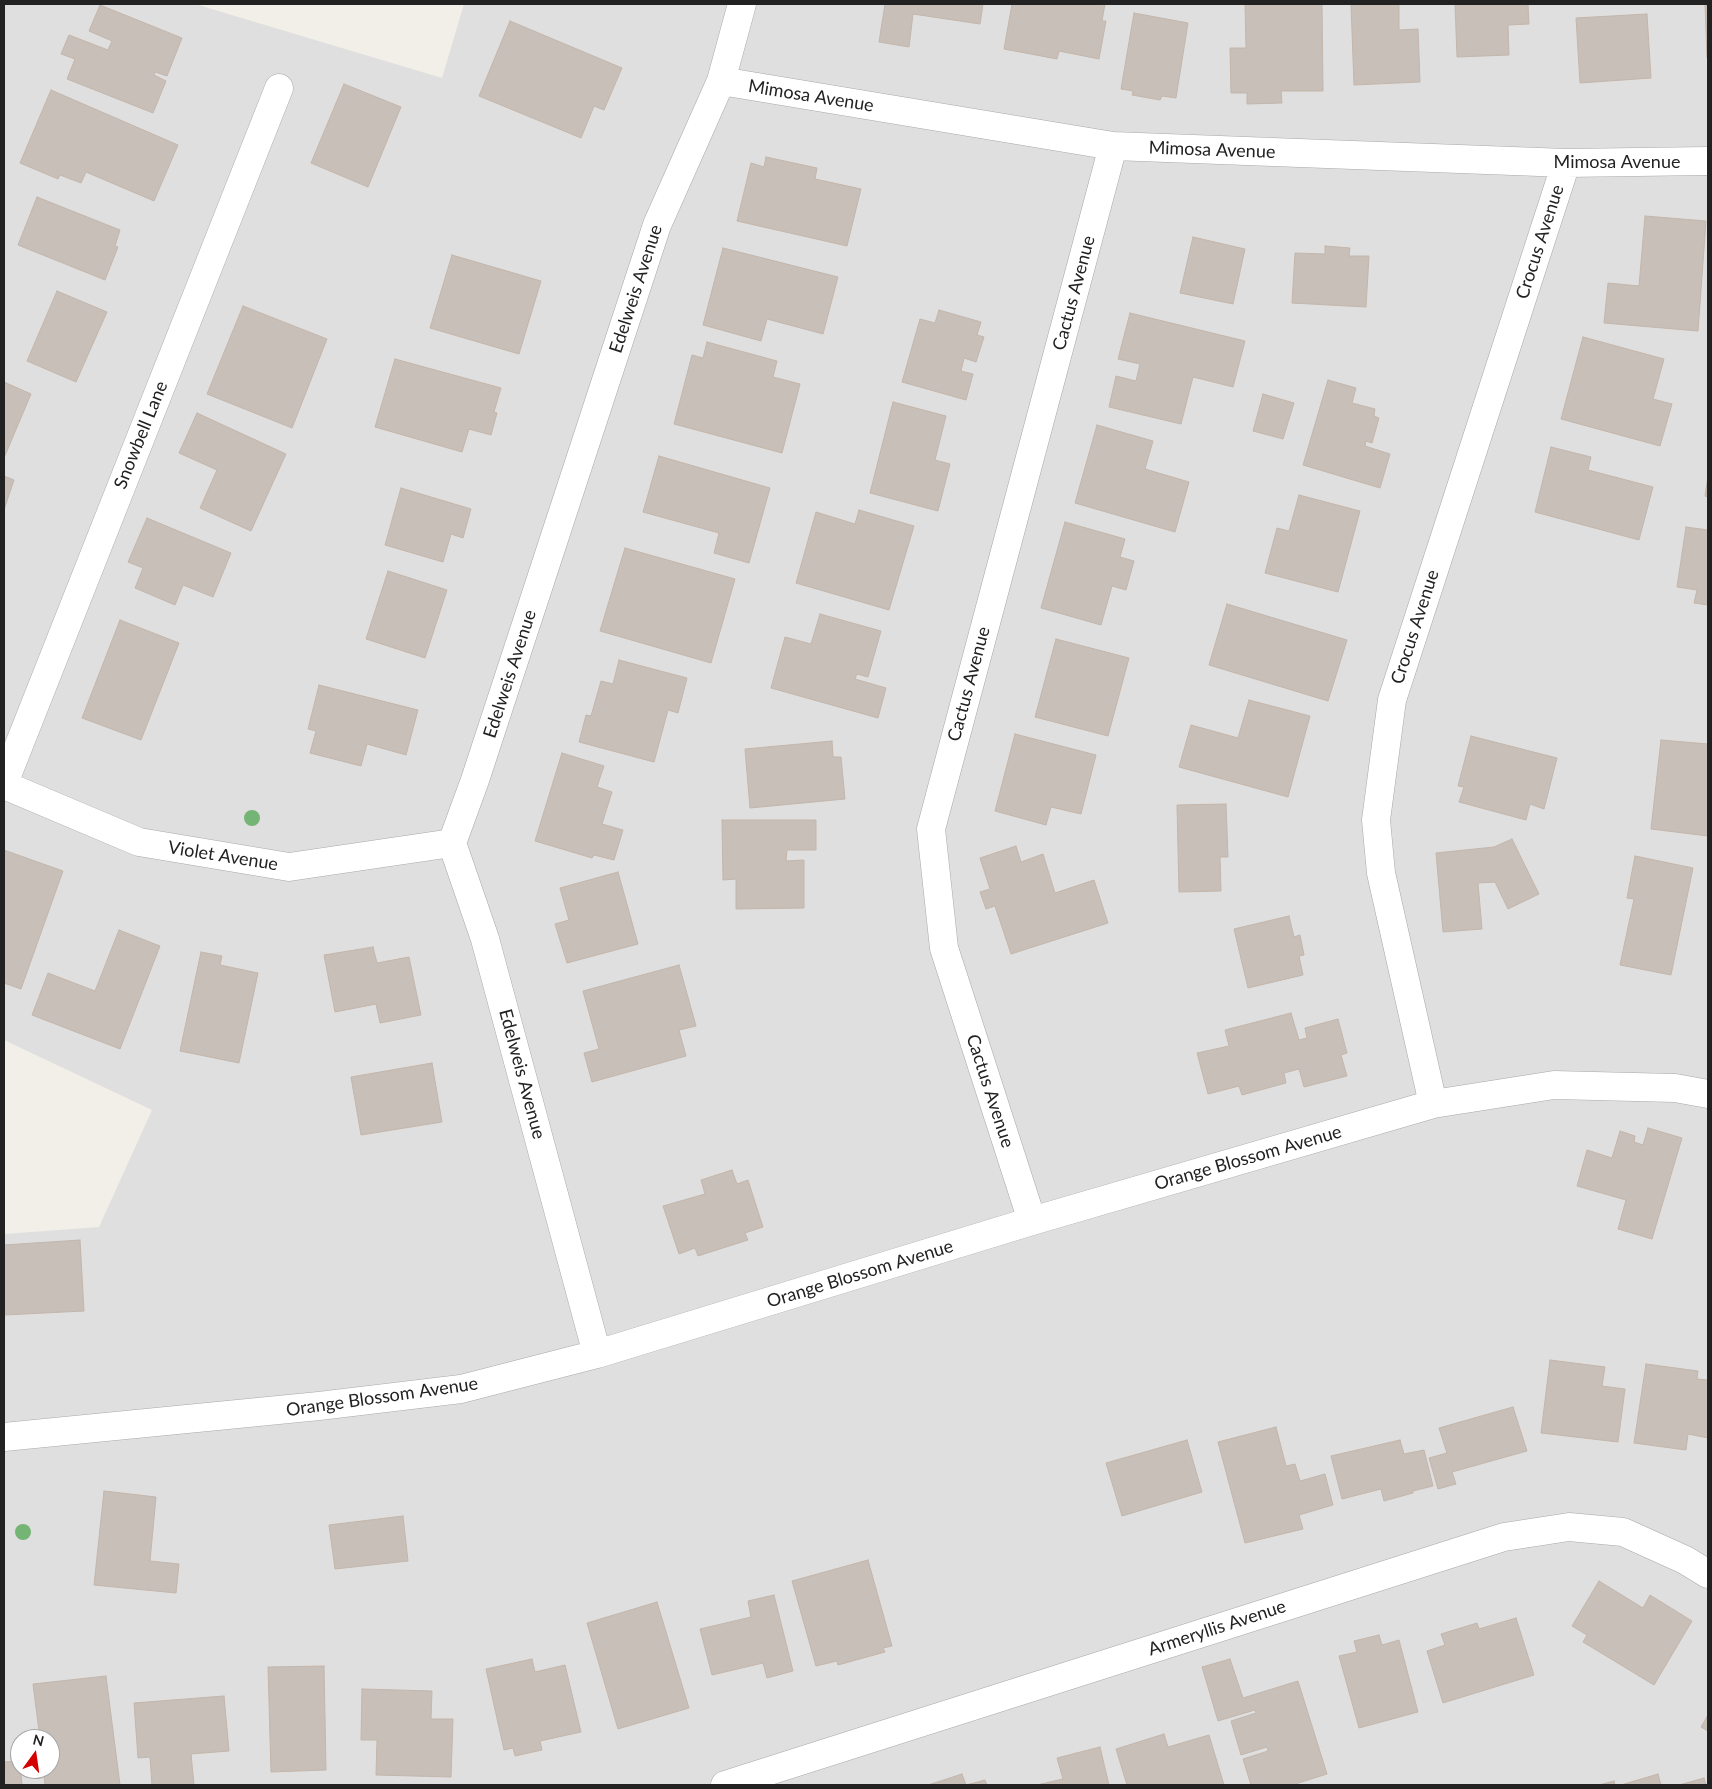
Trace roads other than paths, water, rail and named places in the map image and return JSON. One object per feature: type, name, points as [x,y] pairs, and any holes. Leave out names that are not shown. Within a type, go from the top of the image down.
[{"type":"street","name":"Edelweis Avenue","points":[[597,1354],[485,939],[452,843],[481,762],[657,224],[721,81],[742,4]]},
{"type":"street","name":"Mimosa Avenue","points":[[721,81],[1113,146],[1566,163],[1708,161]]},
{"type":"street","name":"Snowbell Lane","points":[[4,784],[278,88]]},
{"type":"street","name":"Cactus Avenue","points":[[1032,1221],[944,948],[931,829],[1113,146]]},
{"type":"street","name":"Crocus Avenue","points":[[1432,1104],[1380,873],[1376,820],[1392,700],[1566,163]]},
{"type":"street","name":"Violet Avenue","points":[[4,784],[139,842],[289,867],[452,843]]},
{"type":"street","name":"Orange Blossom Avenue","points":[[4,1438],[319,1406],[461,1389],[597,1354],[1032,1221],[1432,1104],[1554,1085],[1675,1088],[1708,1094]]},
{"type":"street","name":"Armeryllis Avenue","points":[[725,1785],[1504,1537],[1569,1527],[1623,1532],[1686,1560],[1708,1574]]}]
